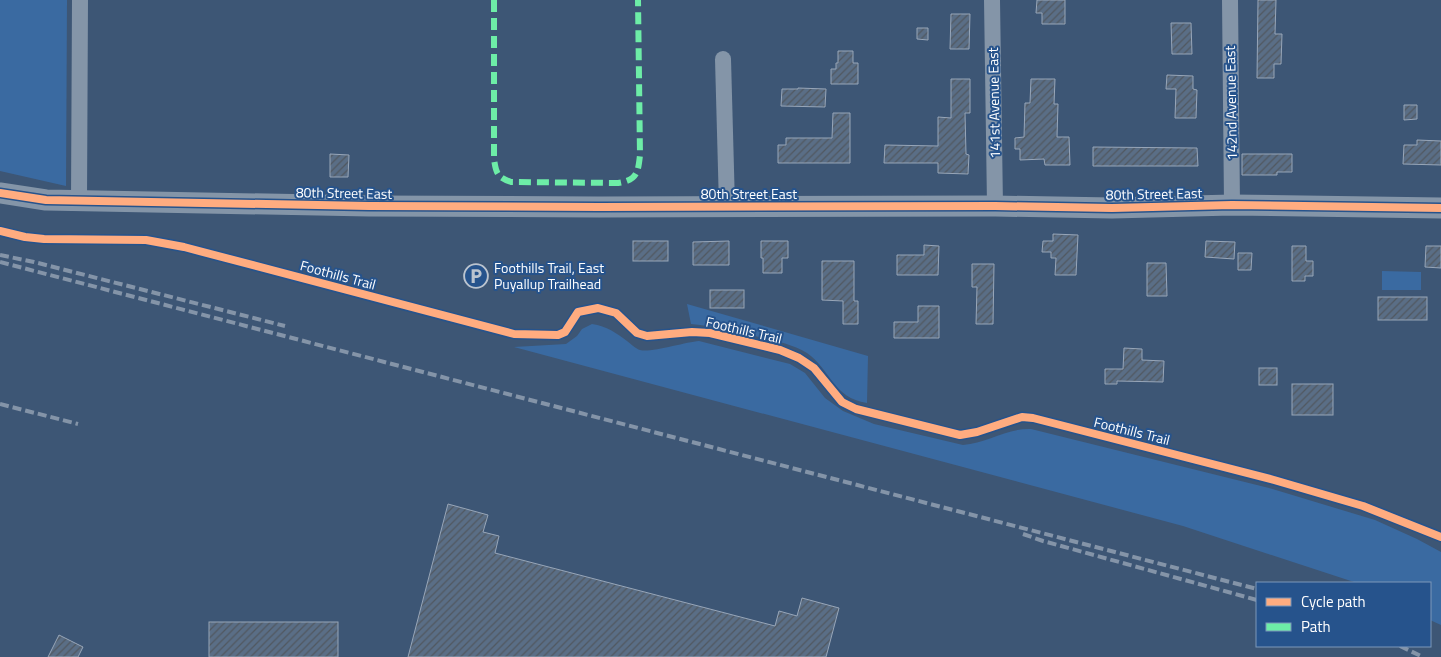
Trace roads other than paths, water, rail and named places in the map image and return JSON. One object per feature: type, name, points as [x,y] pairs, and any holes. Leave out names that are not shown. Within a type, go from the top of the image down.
[{"type":"street","points":[[79,201],[80,0]]},
{"type":"street","name":"141st Avenue East","points":[[992,0],[995,206]]},
{"type":"street","name":"142nd Avenue East","points":[[1230,0],[1232,205]]},
{"type":"street","points":[[722,59],[727,206]]},
{"type":"street","name":"80th Street East","points":[[0,193],[46,200],[369,206],[995,206],[1112,208],[1232,205],[1441,208]]},
{"type":"railway","points":[[0,255],[285,326]]},
{"type":"railway","points":[[0,262],[1256,589]]},
{"type":"railway","points":[[0,404],[78,424]]},
{"type":"railway","points":[[1023,534],[1256,600]]},
{"type":"railway","points":[[1402,647],[1423,657]]},
{"type":"place","name":"Foothills Trail, East Puyallup Trailhead","points":[[476,276]]}]
